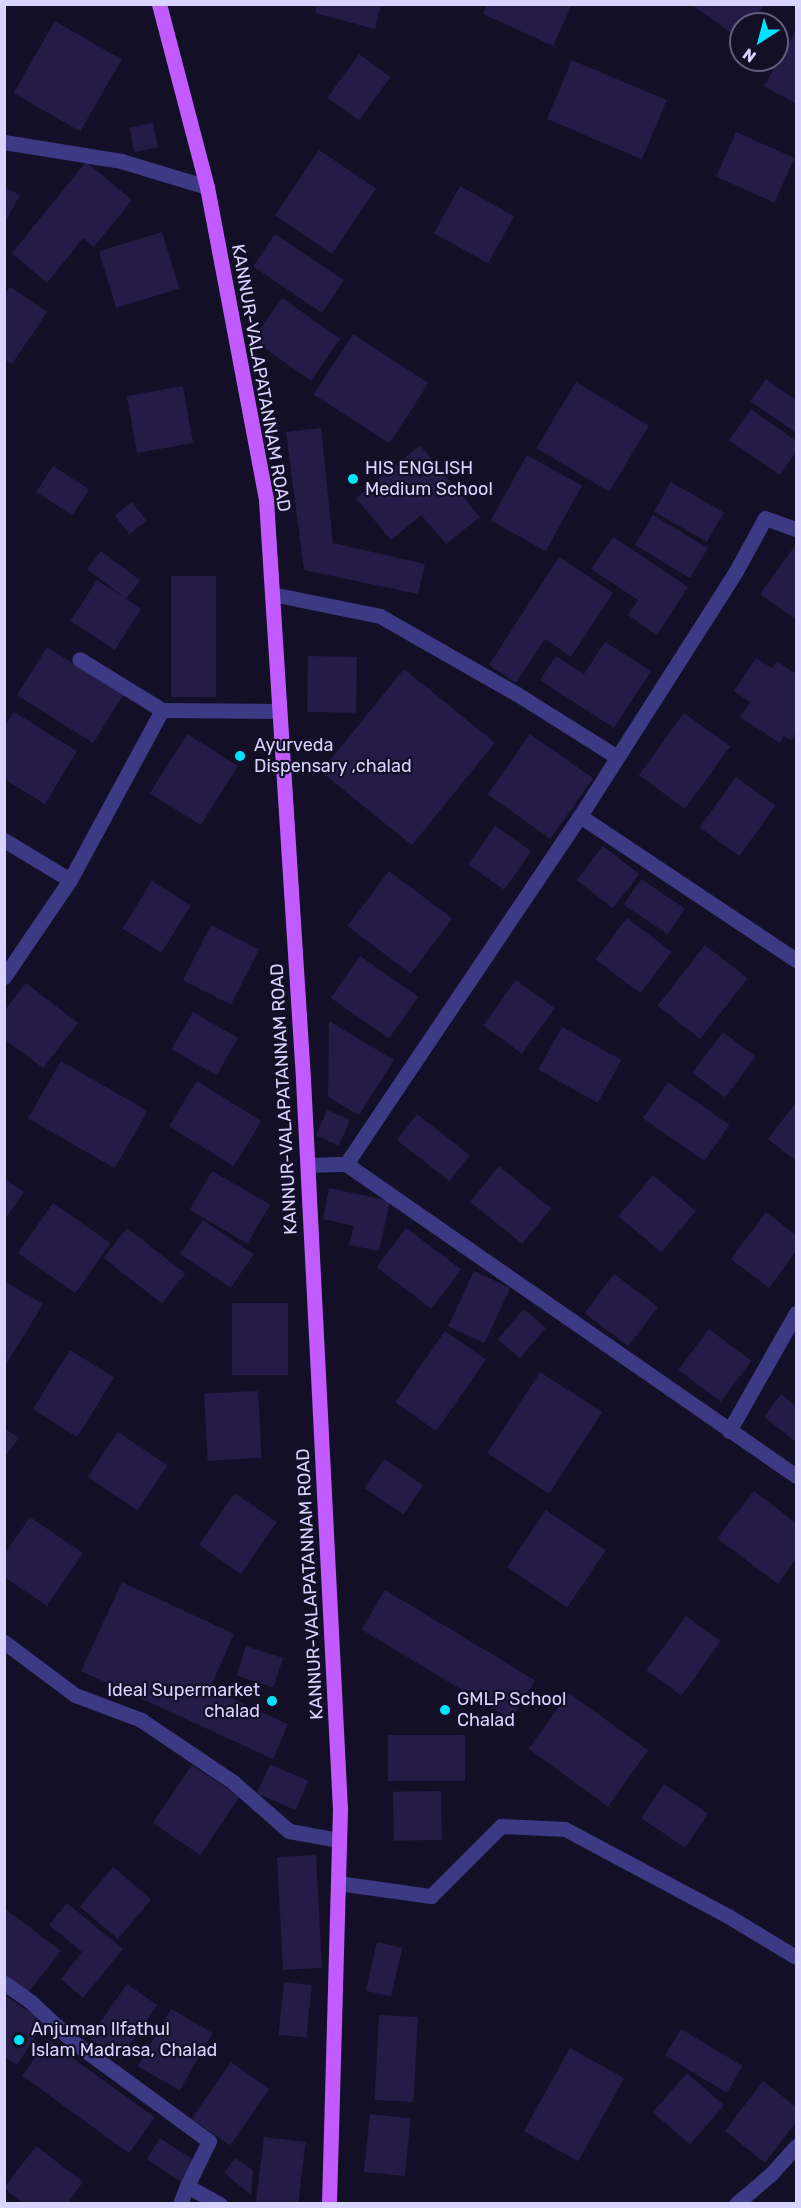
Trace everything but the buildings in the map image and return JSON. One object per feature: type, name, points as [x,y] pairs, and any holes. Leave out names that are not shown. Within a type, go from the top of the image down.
[{"type":"main road","name":"KANNUR-VALAPATANNAM ROAD","points":[[159,4],[207,187],[266,500],[308,1165],[332,1617],[339,1840],[329,2204]]},
{"type":"street","points":[[4,142],[121,161],[207,187]]},
{"type":"street","points":[[346,1164],[580,816],[736,571],[765,518],[796,528]]},
{"type":"street","points":[[272,594],[380,616],[517,694],[616,757]]},
{"type":"street","points":[[79,659],[162,710],[279,711]]},
{"type":"street","points":[[4,977],[70,880],[162,710]]},
{"type":"street","points":[[580,816],[796,960]]},
{"type":"street","points":[[4,840],[70,880]]},
{"type":"street","points":[[308,1165],[346,1164],[796,1476]]},
{"type":"street","points":[[729,1431],[796,1313]]},
{"type":"street","points":[[4,1642],[75,1695],[141,1720],[233,1782],[289,1831],[339,1840]]},
{"type":"street","points":[[338,1883],[431,1896],[501,1826],[565,1829],[728,1916],[796,1957]]},
{"type":"street","points":[[4,1983],[31,2002],[83,2049],[209,2141],[180,2204]]},
{"type":"street","points":[[736,2204],[771,2174],[796,2146]]},
{"type":"street","points":[[187,2186],[220,2204]]},
{"type":"place","name":"HIS ENGLISH Medium School","points":[[353,479]]},
{"type":"place","name":"Ayurveda Dispensary ,chalad","points":[[240,756]]},
{"type":"place","name":"Ideal Supermarket chalad","points":[[272,1701]]},
{"type":"place","name":"GMLP School Chalad","points":[[445,1710]]},
{"type":"place","name":"Anjuman Ilfathul Islam Madrasa, Chalad","points":[[19,2040]]}]
